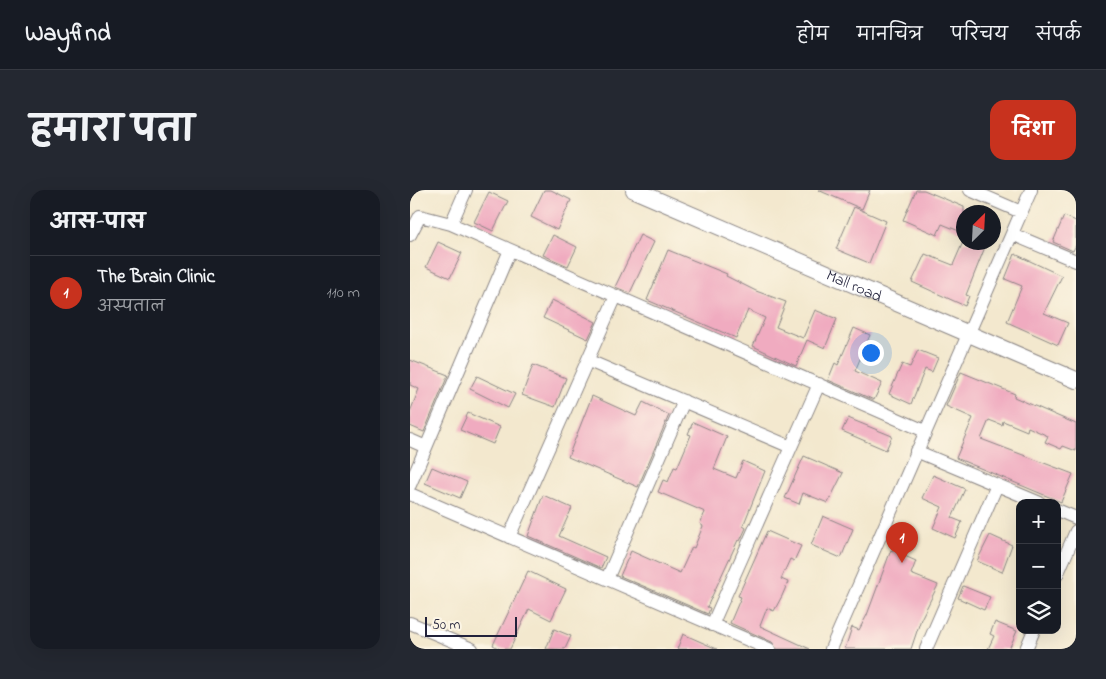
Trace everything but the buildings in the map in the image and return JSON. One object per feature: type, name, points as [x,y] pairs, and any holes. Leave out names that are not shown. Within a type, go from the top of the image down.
[{"type":"street","points":[[452,224],[466,190]]},
{"type":"street","name":"Mall road","points":[[634,190],[1076,380]]},
{"type":"street","points":[[970,190],[1021,212]]},
{"type":"street","points":[[831,649],[1031,190]]},
{"type":"street","points":[[410,235],[420,216],[452,224],[925,431]]},
{"type":"street","points":[[1012,234],[1076,261]]},
{"type":"street","points":[[410,485],[510,250]]},
{"type":"street","points":[[509,537],[616,296]]},
{"type":"street","points":[[589,360],[792,447]]},
{"type":"street","points":[[712,625],[820,384]]},
{"type":"street","points":[[607,579],[684,401]]},
{"type":"street","points":[[410,440],[426,447]]},
{"type":"street","points":[[916,451],[1030,499]]},
{"type":"street","points":[[926,649],[997,485]]},
{"type":"street","points":[[410,494],[769,649]]},
{"type":"street","points":[[1061,512],[1076,518]]},
{"type":"street","points":[[1061,566],[1076,531]]},
{"type":"street","points":[[410,623],[472,649]]},
{"type":"street","points":[[1026,649],[1032,634]]},
{"type":"place","name":"The Brain Clinic","points":[[902,563]]}]
